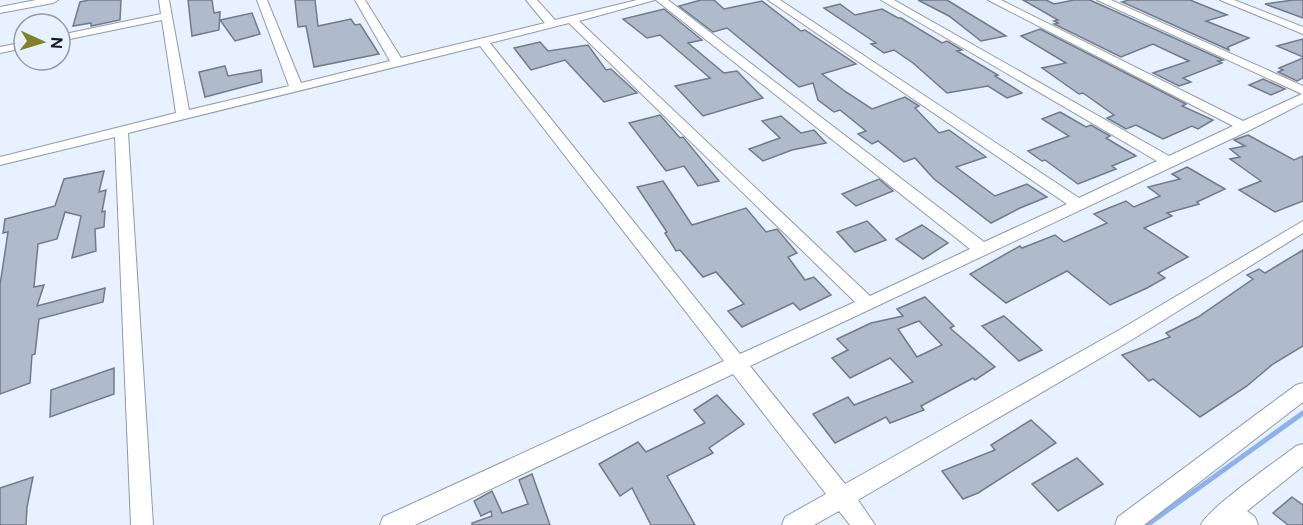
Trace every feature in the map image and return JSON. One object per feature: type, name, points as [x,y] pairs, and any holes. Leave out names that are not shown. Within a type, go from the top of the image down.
[{"type":"street","points":[[0,10],[53,0]]},
{"type":"street","points":[[164,0],[183,115]]},
{"type":"street","points":[[262,0],[296,87]]},
{"type":"street","points":[[360,0],[397,62]]},
{"type":"street","points":[[531,0],[551,23]]},
{"type":"street","points":[[0,161],[650,0]]},
{"type":"street","points":[[661,0],[983,250]]},
{"type":"street","points":[[773,0],[1079,205]]},
{"type":"street","points":[[886,0],[1167,161]]},
{"type":"street","points":[[993,0],[1245,127]]},
{"type":"street","points":[[1102,0],[1303,91]]},
{"type":"street","points":[[1224,0],[1303,31]]},
{"type":"street","points":[[1240,6],[1258,0]]},
{"type":"street","points":[[72,36],[167,16]]},
{"type":"street","points":[[571,18],[868,304]]},
{"type":"street","points":[[482,41],[864,525]]},
{"type":"street","points":[[391,525],[736,363],[868,304],[1303,98]]},
{"type":"street","points":[[121,131],[142,525]]},
{"type":"street","points":[[793,525],[1127,334],[1303,226]]},
{"type":"street","points":[[1126,525],[1303,391]]},
{"type":"street","points":[[1212,525],[1303,453]]},
{"type":"street","points":[[1230,510],[1247,525]]},
{"type":"building","points":[[121,0],[120,20],[91,26],[91,23],[73,26],[80,2]]},
{"type":"building","points":[[188,0],[212,0],[214,13],[220,12],[219,30],[192,36]]},
{"type":"building","points":[[295,0],[315,0],[318,26],[351,19],[355,25],[360,24],[379,54],[314,67],[306,26],[298,27]]},
{"type":"building","points":[[701,0],[714,0],[724,9],[762,1],[801,31],[805,30],[856,64],[822,74],[846,92],[872,109],[905,97],[919,106],[915,108],[939,133],[949,130],[986,157],[956,167],[995,196],[1027,184],[1047,197],[991,223],[934,179],[915,158],[904,162],[878,141],[872,144],[858,134],[866,131],[840,110],[834,112],[818,100],[813,83],[799,87],[727,28],[713,32],[679,6]]},
{"type":"building","points":[[918,0],[947,0],[1006,36],[981,41],[949,16]]},
{"type":"building","points":[[1023,0],[1046,0],[1054,4],[1090,0],[1223,60],[1218,61],[1222,63],[1183,78],[1191,82],[1179,86],[1153,73],[1189,61],[1153,44],[1121,57],[1054,24],[1058,23],[1054,21],[1058,20]]},
{"type":"building","points":[[1190,0],[1227,15],[1206,21],[1249,38],[1228,47],[1229,50],[1122,2]]},
{"type":"building","points":[[1303,0],[1303,18],[1265,4]]},
{"type":"building","points":[[840,4],[855,15],[882,9],[901,18],[942,43],[947,41],[962,50],[957,51],[998,75],[995,76],[1022,93],[1007,98],[988,86],[947,93],[913,63],[894,50],[884,53],[871,44],[876,43],[824,8]]},
{"type":"building","points":[[664,9],[702,40],[688,43],[724,73],[737,71],[763,98],[703,116],[675,86],[710,78],[660,35],[647,38],[623,19]]},
{"type":"building","points":[[252,13],[260,34],[235,41],[220,20]]},
{"type":"building","points":[[1040,29],[1186,104],[1182,106],[1213,120],[1198,129],[1192,126],[1163,139],[1136,125],[1126,129],[1107,118],[1114,115],[1042,68],[1066,63],[1021,36]]},
{"type":"building","points":[[1303,39],[1303,57],[1277,46]]},
{"type":"building","points":[[540,42],[548,51],[588,45],[606,70],[611,69],[637,93],[604,102],[565,60],[531,70],[514,48]]},
{"type":"building","points":[[1303,58],[1303,78],[1297,81],[1278,72],[1283,70],[1279,68]]},
{"type":"building","points":[[225,66],[228,76],[261,70],[262,82],[205,97],[199,72]]},
{"type":"building","points":[[1263,79],[1285,89],[1271,95],[1249,85]]},
{"type":"building","points":[[1060,112],[1086,127],[1091,125],[1110,136],[1106,138],[1136,156],[1112,166],[1116,169],[1078,184],[1045,160],[1042,161],[1028,151],[1069,136],[1042,119]]},
{"type":"building","points":[[660,115],[680,138],[683,137],[719,181],[698,186],[684,166],[666,171],[629,123]]},
{"type":"building","points":[[781,116],[801,133],[814,130],[826,143],[792,150],[763,161],[749,149],[780,138],[762,121]]},
{"type":"building","points":[[1248,135],[1294,160],[1303,156],[1303,201],[1275,212],[1239,190],[1261,181],[1230,159],[1240,157],[1230,149],[1245,146],[1234,140]]},
{"type":"building","points":[[1187,167],[1225,189],[1197,202],[1199,204],[1167,213],[1172,216],[1144,228],[1188,257],[1158,273],[1165,278],[1147,288],[1110,305],[1067,271],[1006,303],[970,274],[1020,246],[1022,248],[1055,235],[1064,242],[1107,223],[1094,214],[1126,201],[1134,207],[1160,196],[1148,187],[1180,179],[1172,174]]},
{"type":"building","points":[[104,171],[99,192],[106,190],[102,212],[105,211],[104,227],[95,229],[96,251],[72,258],[81,216],[65,212],[57,239],[38,244],[34,287],[44,285],[37,306],[105,288],[103,302],[39,319],[35,354],[32,355],[30,383],[0,394],[0,285],[8,232],[3,233],[5,219],[55,206],[64,179]]},
{"type":"building","points":[[879,179],[893,191],[856,206],[842,194]]},
{"type":"building","points":[[663,181],[692,225],[746,208],[766,232],[777,229],[797,253],[788,257],[805,280],[814,277],[831,295],[800,310],[793,303],[742,327],[728,311],[744,304],[716,272],[703,277],[680,250],[676,251],[665,233],[667,232],[637,187]]},
{"type":"building","points":[[867,221],[886,240],[855,252],[837,232]]},
{"type":"building","points":[[922,225],[948,243],[923,259],[896,239]]},
{"type":"building","points":[[1303,250],[1303,346],[1273,364],[1247,386],[1200,417],[1153,379],[1149,381],[1122,355],[1170,337],[1166,333],[1198,317],[1253,279],[1247,275],[1259,269],[1265,273]]},
{"type":"building","points":[[925,297],[954,326],[950,328],[995,367],[975,380],[973,378],[921,406],[924,410],[890,423],[886,417],[835,443],[813,414],[848,397],[854,405],[913,382],[890,358],[850,378],[832,358],[848,350],[837,339],[871,323],[903,316],[897,309]],"holes":[[[919,321],[942,345],[917,357],[898,329]]]},
{"type":"building","points":[[1004,316],[1042,350],[1019,361],[982,326]]},
{"type":"building","points":[[114,368],[114,394],[50,417],[51,390]]},
{"type":"building","points":[[717,395],[744,424],[709,448],[713,453],[667,476],[695,525],[651,525],[632,488],[620,496],[599,464],[638,442],[646,452],[705,423],[694,410]]},
{"type":"building","points":[[1031,420],[1056,443],[978,493],[963,499],[942,471],[995,450],[991,445]]},
{"type":"building","points":[[1077,458],[1103,484],[1058,511],[1032,484]]},
{"type":"building","points":[[532,474],[550,525],[472,525],[472,523],[492,516],[491,511],[481,516],[474,501],[492,491],[502,513],[528,504],[519,480]]},
{"type":"building","points":[[33,477],[26,525],[0,525],[0,488]]},
{"type":"building","points":[[1292,497],[1303,505],[1303,525],[1288,525],[1273,513]]},
{"type":"waterway","points":[[1147,525],[1303,413]]}]
